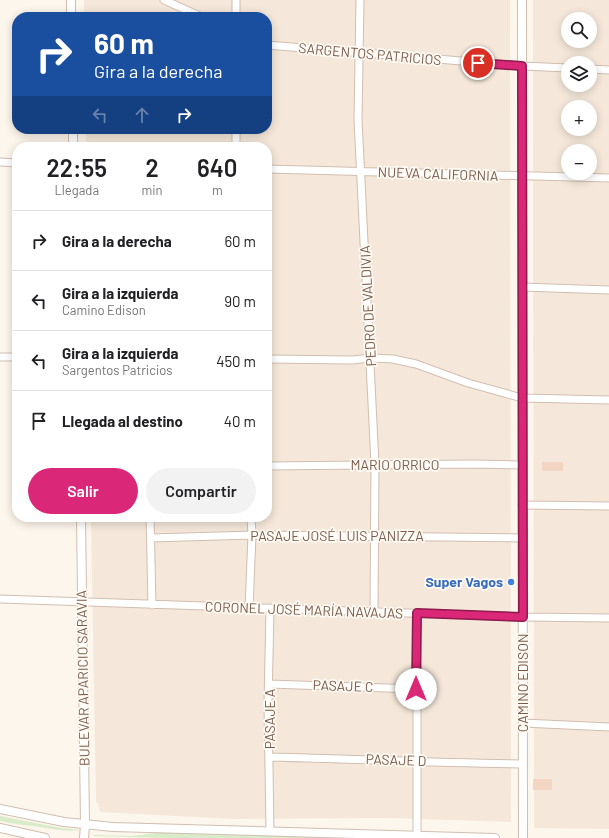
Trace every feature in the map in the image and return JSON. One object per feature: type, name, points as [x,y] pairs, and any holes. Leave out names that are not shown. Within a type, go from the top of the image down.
[{"type":"street","points":[[71,0],[71,12]]},
{"type":"street","points":[[164,0],[191,12]]},
{"type":"street","points":[[236,0],[236,12]]},
{"type":"street","name":"PEDRO DE VALDIVIA","points":[[360,0],[358,120],[371,358],[375,464],[374,612]]},
{"type":"street","name":"CAMINO EDISON","points":[[522,0],[523,838]]},
{"type":"street","name":"SARGENTOS PATRICIOS","points":[[272,45],[522,66],[561,68]]},
{"type":"street","points":[[597,69],[609,70]]},
{"type":"street","points":[[0,162],[12,163]]},
{"type":"street","name":"NUEVA CALIFORNIA","points":[[272,169],[609,178]]},
{"type":"street","points":[[522,287],[609,290]]},
{"type":"street","points":[[0,357],[12,357]]},
{"type":"street","points":[[272,359],[394,359],[416,364],[468,384],[522,398],[609,400]]},
{"type":"street","name":"MARIO ORRICO","points":[[272,466],[375,464],[522,465]]},
{"type":"street","points":[[522,505],[609,506]]},
{"type":"street","name":"BULEVAR APARICIO SARAVIA","points":[[81,522],[84,838]]},
{"type":"street","points":[[150,522],[152,605]]},
{"type":"street","points":[[249,608],[251,522]]},
{"type":"street","name":"PASAJE JOSÉ LUIS PANIZZA","points":[[151,538],[252,535],[522,538]]},
{"type":"street","name":"CORONEL JOSÉ MARÍA NAVAJAS","points":[[0,599],[523,617],[609,618]]},
{"type":"street","name":"PASAJE A","points":[[270,608],[268,705],[270,830]]},
{"type":"street","points":[[417,613],[417,835]]},
{"type":"street","name":"PASAJE C","points":[[269,684],[416,689]]},
{"type":"street","points":[[523,723],[609,727]]},
{"type":"street","name":"PASAJE D","points":[[270,757],[523,764]]},
{"type":"street","points":[[0,809],[85,825],[495,838]]},
{"type":"street","points":[[0,828],[45,838]]},
{"type":"shaded area","points":[[84,0],[510,0],[511,822],[392,818],[234,819],[100,812],[96,802],[91,522],[272,522],[272,142],[86,142],[86,134],[272,134],[272,12],[84,12]]},
{"type":"shaded area","points":[[533,0],[609,0],[609,829],[534,828]]},
{"type":"green space","points":[[0,816],[61,828],[80,830],[60,830],[10,823],[0,821]]},
{"type":"green space","points":[[162,832],[333,838],[160,838],[94,836],[133,836]]},
{"type":"building","points":[[542,462],[563,462],[563,471],[542,471]]},
{"type":"building","points":[[533,779],[552,779],[552,790],[533,790]]},
{"type":"place","name":"Super Vagos","points":[[511,582]]},
{"type":"route","points":[[416,689],[417,613],[523,617],[522,66],[478,63]]}]
